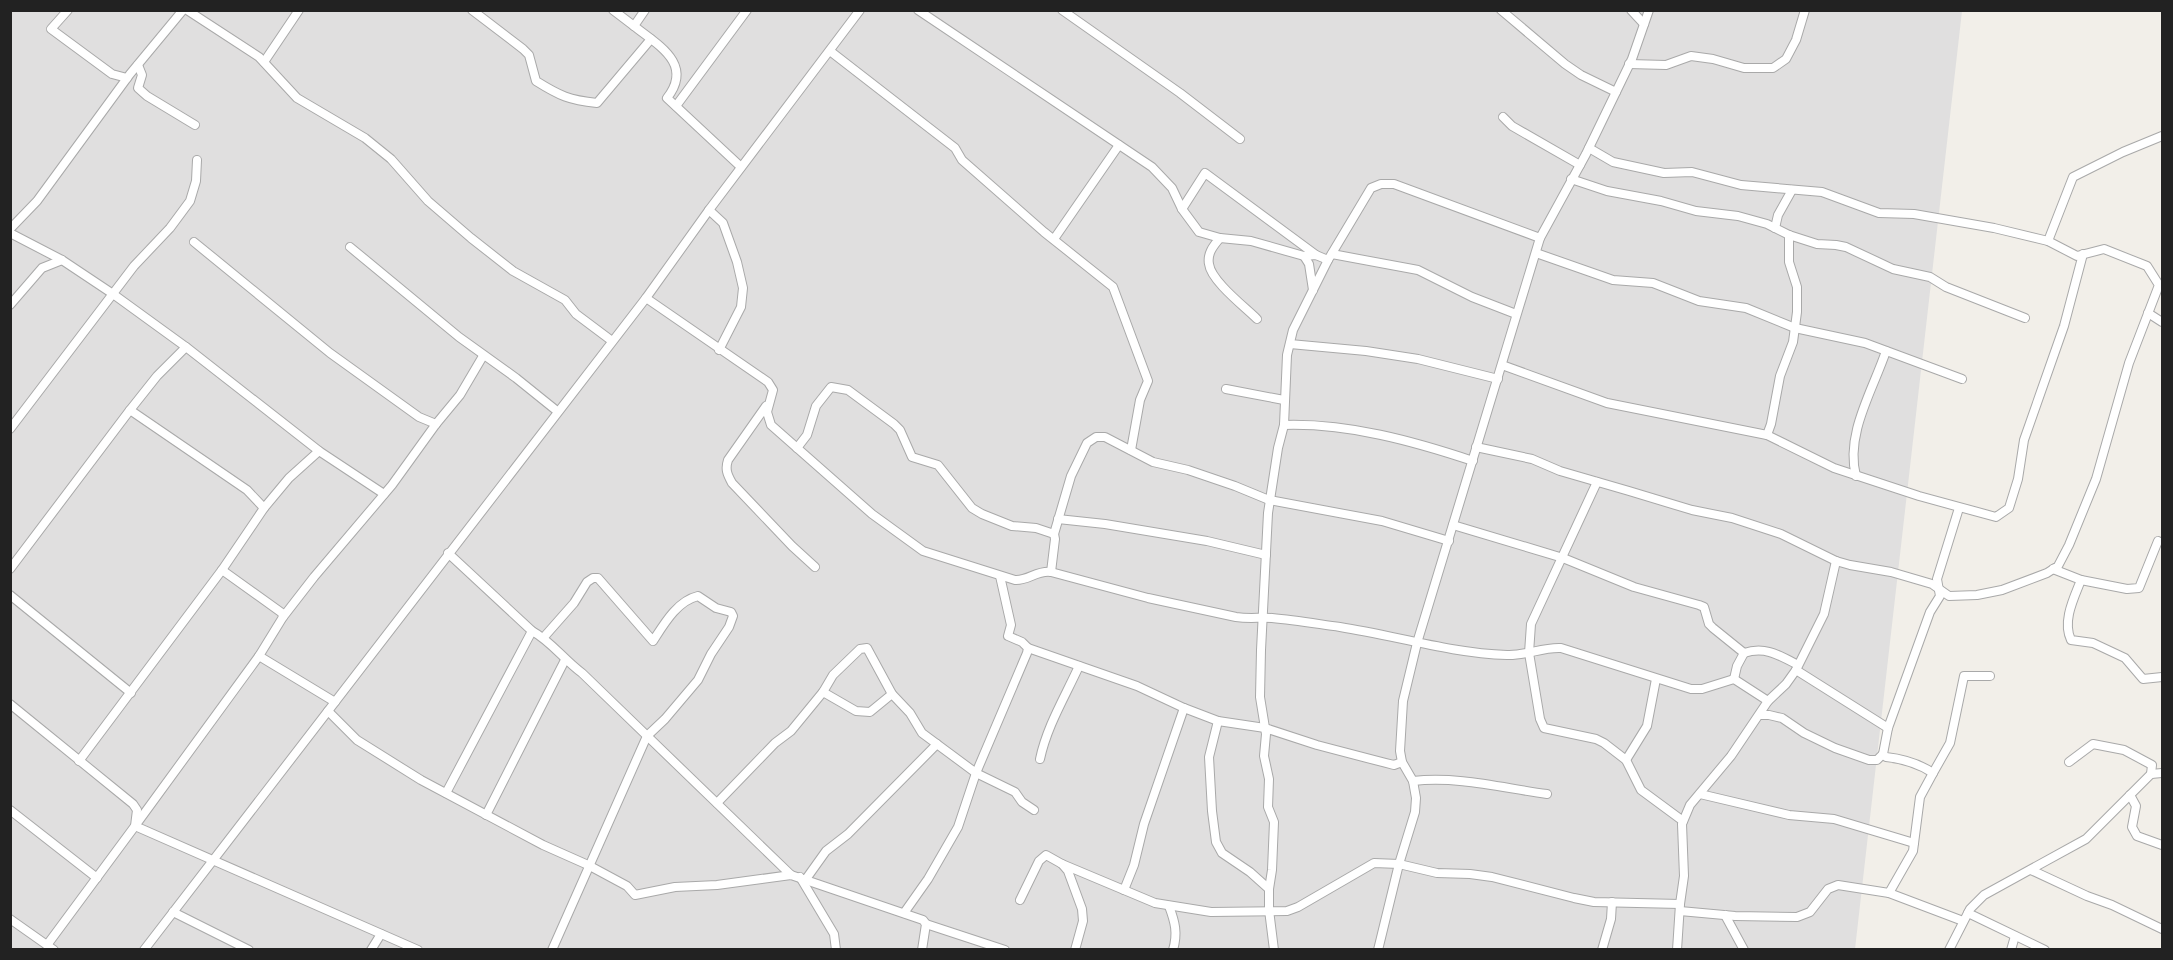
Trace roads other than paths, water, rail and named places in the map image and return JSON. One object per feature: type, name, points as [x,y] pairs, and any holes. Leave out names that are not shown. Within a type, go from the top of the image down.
[{"type":"street","points":[[68,10],[51,30],[112,74],[127,78]]},
{"type":"street","points":[[384,494],[319,451],[186,347],[113,294],[63,260],[10,231],[37,201],[127,78],[185,10],[264,62],[297,98],[365,138],[390,159],[428,201],[471,238],[513,271],[565,300],[576,314],[612,341]]},
{"type":"street","points":[[264,62],[298,10]]},
{"type":"street","points":[[472,10],[523,48],[529,55],[536,81],[560,96],[597,104],[651,39]]},
{"type":"street","points":[[613,10],[674,58],[676,70],[674,90],[667,98],[741,167]]},
{"type":"street","points":[[634,26],[645,10]]},
{"type":"street","points":[[676,106],[747,10]]},
{"type":"street","points":[[144,950],[556,411],[646,298],[741,167],[861,10]]},
{"type":"street","points":[[918,10],[1152,167],[1172,188],[1182,209],[1199,232],[1220,238],[1251,241],[1304,256],[1316,255],[1418,270],[1472,297],[1516,314]]},
{"type":"street","points":[[1062,10],[1180,93],[1240,139]]},
{"type":"street","points":[[1501,10],[1565,64],[1581,75],[1616,92]]},
{"type":"street","points":[[1631,10],[1644,24]]},
{"type":"street","points":[[1378,950],[1399,864],[1415,812],[1416,798],[1413,781],[1402,762],[1400,752],[1403,701],[1417,643],[1540,238],[1589,148],[1616,92],[1649,10]]},
{"type":"street","points":[[1629,64],[1666,65],[1691,56],[1713,58],[1744,68],[1773,68],[1786,59],[1796,40],[1804,10]]},
{"type":"street","points":[[830,51],[955,148],[962,160],[1113,287],[1148,381],[1138,408],[1131,450]]},
{"type":"street","points":[[138,65],[142,75],[138,88],[147,96],[195,125]]},
{"type":"street","points":[[1503,117],[1512,126],[1580,165]]},
{"type":"street","points":[[2048,241],[2073,177],[2123,152],[2163,136]]},
{"type":"street","points":[[1054,239],[1119,145]]},
{"type":"street","points":[[1476,447],[1532,459],[1560,471],[1597,482],[1692,510],[1732,518],[1781,534],[1836,561],[1891,572],[1939,588],[1949,596],[1977,595],[2002,590],[2058,566],[2096,479],[2129,363],[2159,285],[2147,266],[2104,249],[2077,256],[2048,241],[1994,228],[1914,214],[1880,213],[1822,192],[1741,185],[1692,172],[1664,173],[1613,162],[1589,148]]},
{"type":"street","points":[[10,429],[134,266],[170,228],[190,201],[196,181],[196,160]]},
{"type":"street","points":[[1182,209],[1205,173],[1316,255]]},
{"type":"street","points":[[1571,179],[1607,191],[1661,201],[1696,211],[1738,216],[1817,244],[1836,244],[1846,247],[1893,269],[1930,277],[1946,287],[2025,318]]},
{"type":"street","points":[[1274,950],[1269,889],[1274,822],[1268,807],[1269,779],[1264,756],[1266,734],[1260,697],[1269,500],[1284,425],[1287,355],[1293,330],[1330,257],[1371,188],[1381,184],[1394,184],[1540,238]]},
{"type":"street","points":[[1775,228],[1778,215],[1792,190]]},
{"type":"street","points":[[709,210],[723,223],[737,262],[743,288],[741,307],[719,350]]},
{"type":"street","points":[[1767,435],[1774,413],[1780,376],[1793,342],[1797,312],[1797,287],[1789,262],[1789,235]]},
{"type":"street","points":[[1220,238],[1209,253],[1209,265],[1214,276],[1257,319]]},
{"type":"street","points":[[194,242],[330,353],[419,417],[436,424]]},
{"type":"street","points":[[351,248],[483,356],[516,378],[556,411]]},
{"type":"street","points":[[1536,253],[1613,280],[1653,283],[1699,301],[1746,308],[1795,328],[1865,343],[1962,380]]},
{"type":"street","points":[[1502,365],[1607,403],[1767,435],[1833,468],[1959,508],[1996,517],[2008,508],[2018,479],[2024,440],[2064,326],[2083,254]]},
{"type":"street","points":[[1304,256],[1309,264],[1313,290]]},
{"type":"street","points":[[10,305],[42,268],[63,260]]},
{"type":"street","points":[[646,298],[768,382],[773,390],[767,412],[771,425],[872,514],[923,550],[1016,580],[1042,571],[1051,572],[1148,598],[1251,620],[1264,617],[1343,627],[1417,643],[1479,653],[1509,655],[1529,653],[1545,648],[1561,648],[1696,690],[1734,679],[1768,701]]},
{"type":"street","points":[[2148,313],[2163,322]]},
{"type":"street","points":[[1290,344],[1418,359],[1498,379]]},
{"type":"street","points":[[10,569],[130,410],[157,376],[186,347]]},
{"type":"street","points":[[1856,476],[1852,462],[1853,448],[1864,407],[1886,351]]},
{"type":"street","points":[[10,919],[50,947],[97,878],[259,656],[283,617],[384,494],[460,395],[483,356]]},
{"type":"street","points":[[796,448],[807,435],[816,406],[831,387],[848,390],[900,430],[912,457],[938,465],[972,508],[1011,526],[1036,528],[1054,534]]},
{"type":"street","points":[[1226,389],[1284,399]]},
{"type":"street","points":[[772,398],[728,460],[727,474],[732,483],[792,546],[816,567]]},
{"type":"street","points":[[130,410],[247,490],[264,508]]},
{"type":"street","points":[[1284,425],[1330,427],[1390,437],[1426,445],[1473,461]]},
{"type":"street","points":[[1051,572],[1054,534],[1071,476],[1087,443],[1096,437],[1105,437],[1153,462],[1188,470],[1269,500],[1382,521],[1449,541]]},
{"type":"street","points":[[80,761],[222,570],[264,508],[289,478],[319,451]]},
{"type":"street","points":[[1597,482],[1531,624],[1529,653],[1535,695],[1544,728],[1596,739],[1604,743],[1626,760],[1641,790],[1683,821]]},
{"type":"street","points":[[1760,715],[1782,718],[1804,733],[1835,748],[1869,760],[1877,760],[1884,754],[1888,728],[1930,612],[1940,596],[1938,579],[1959,508]]},
{"type":"street","points":[[1058,519],[1105,524],[1207,541],[1266,555]]},
{"type":"street","points":[[1454,525],[1563,558],[1634,587],[1699,604],[1704,607],[1709,624],[1744,653]]},
{"type":"street","points":[[2053,569],[2081,580],[2127,589],[2139,588],[2158,541]]},
{"type":"street","points":[[448,553],[532,631],[544,637],[565,660],[582,673],[717,803],[799,877],[834,934],[836,950]]},
{"type":"street","points":[[1677,950],[1684,876],[1683,821],[1690,805],[1731,756],[1768,701],[1786,684],[1797,668],[1824,614],[1836,561]]},
{"type":"street","points":[[222,570],[282,612],[283,617]]},
{"type":"street","points":[[1000,576],[1011,625],[1008,636],[1022,642],[1028,648],[1137,686],[1218,721],[1264,728],[1317,745],[1394,765],[1402,762]]},
{"type":"street","points":[[544,637],[573,603],[587,582],[593,578],[598,578],[653,641],[666,622],[688,598],[698,596],[716,608],[731,612],[733,616],[732,622],[711,654],[698,680],[665,719],[647,736],[552,950]]},
{"type":"street","points":[[1006,598],[1016,580]]},
{"type":"street","points":[[2081,580],[2070,610],[2067,633],[2071,639],[2093,643],[2125,658],[2143,679],[2163,677]]},
{"type":"street","points":[[10,595],[131,693]]},
{"type":"street","points":[[446,793],[532,631]]},
{"type":"street","points":[[717,803],[775,743],[791,731],[822,693],[833,675],[860,649],[867,648],[892,694],[910,713],[922,733],[976,773],[1015,792],[1022,802],[1034,810]]},
{"type":"street","points":[[904,913],[928,879],[958,827],[976,773],[1028,648]]},
{"type":"street","points":[[1734,679],[1737,666],[1744,653],[1766,649],[1888,728]]},
{"type":"street","points":[[259,656],[335,702]]},
{"type":"street","points":[[486,815],[565,660]]},
{"type":"street","points":[[1040,759],[1048,729],[1078,666]]},
{"type":"street","points":[[1889,893],[1913,851],[1920,797],[1950,743],[1964,676],[1990,676]]},
{"type":"street","points":[[1626,760],[1647,726],[1656,679]]},
{"type":"street","points":[[822,693],[856,711],[870,712],[892,694]]},
{"type":"street","points":[[10,704],[133,804],[137,810],[135,826]]},
{"type":"street","points":[[1124,890],[1184,708]]},
{"type":"street","points":[[328,711],[357,740],[486,815],[627,886],[635,895],[675,887],[799,877],[923,920],[926,924],[1005,950]]},
{"type":"street","points":[[1218,721],[1209,757],[1216,842],[1222,853],[1250,872],[1269,889]]},
{"type":"street","points":[[799,877],[826,850],[848,834],[937,744]]},
{"type":"street","points":[[1949,950],[1965,916],[1984,895],[2086,839],[2151,774],[2152,765],[2124,750],[2093,744],[2069,762]]},
{"type":"street","points":[[1884,754],[1886,758],[1900,759],[1920,765],[1933,773]]},
{"type":"street","points":[[2151,774],[2163,773]]},
{"type":"street","points":[[1413,781],[1436,778],[1462,780],[1547,794]]},
{"type":"street","points":[[1700,794],[1789,815],[1834,819],[1914,843]]},
{"type":"street","points":[[2130,795],[2136,806],[2132,827],[2137,836],[2163,845]]},
{"type":"street","points":[[10,810],[97,878]]},
{"type":"street","points":[[135,826],[418,950]]},
{"type":"street","points":[[1020,900],[1039,861],[1046,855],[1143,899],[1169,906],[1211,912],[1287,910],[1298,907],[1374,862],[1399,864],[1437,873],[1492,877],[1574,898],[1680,907],[1725,915],[1797,917],[1805,915],[1828,889],[1838,885],[1889,893],[1965,916],[2045,950]]},
{"type":"street","points":[[1062,864],[1075,886],[1082,909],[1083,921],[1076,950]]},
{"type":"street","points":[[2031,870],[2163,929]]},
{"type":"street","points":[[1602,950],[1611,919],[1612,902]]},
{"type":"street","points":[[1169,906],[1177,936],[1173,950]]},
{"type":"street","points":[[173,912],[249,950]]},
{"type":"street","points":[[1725,915],[1744,950]]},
{"type":"street","points":[[922,950],[926,924]]},
{"type":"street","points":[[371,950],[381,934]]},
{"type":"street","points":[[2011,950],[2015,936]]}]
